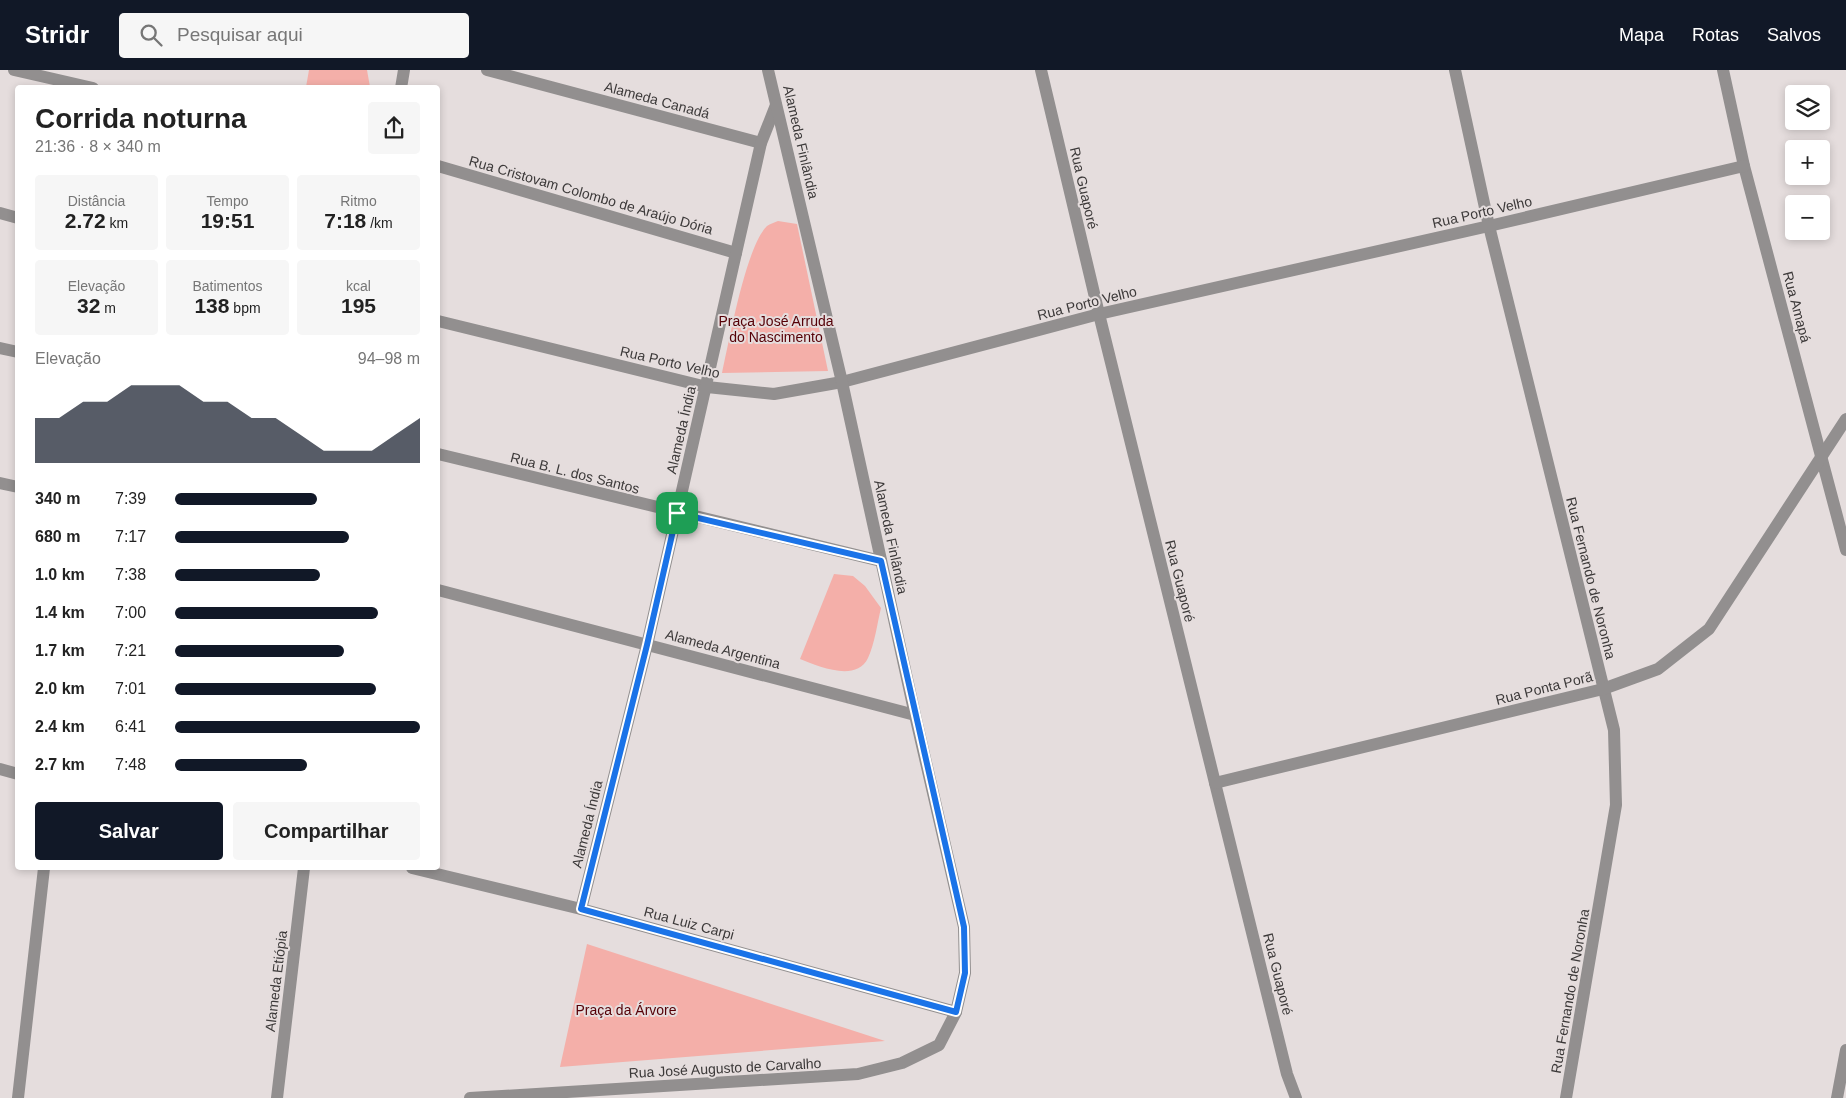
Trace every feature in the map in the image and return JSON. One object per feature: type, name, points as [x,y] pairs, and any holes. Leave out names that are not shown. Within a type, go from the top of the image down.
[{"type":"street","points":[[14,70],[80,85]]},
{"type":"street","points":[[402,85],[404,70]]},
{"type":"street","name":"Alameda Canadá","points":[[487,70],[761,143]]},
{"type":"street","name":"Alameda Finlândia","points":[[768,70],[842,382],[915,715],[964,927],[965,973],[956,1012]]},
{"type":"street","name":"Rua Guaporé","points":[[1041,70],[1099,314],[1287,1074],[1296,1098]]},
{"type":"street","name":"Rua Fernando de Noronha","points":[[1455,70],[1489,226],[1614,730],[1616,805],[1566,1098]]},
{"type":"street","name":"Rua Amapá","points":[[1723,70],[1744,166],[1846,550]]},
{"type":"street","name":"Alameda Índia","points":[[581,909],[647,645],[761,143],[776,105]]},
{"type":"street","name":"Rua Porto Velho","points":[[440,321],[706,387],[774,394],[842,382],[1099,314],[1744,166]]},
{"type":"street","name":"Rua Cristovam Colombo de Araújo Dória","points":[[440,167],[736,253]]},
{"type":"street","points":[[0,213],[15,217]]},
{"type":"street","points":[[0,348],[15,351]]},
{"type":"street","name":"Rua Ponta Porã","points":[[1215,783],[1603,689],[1658,668],[1709,629],[1822,458],[1846,418]]},
{"type":"street","name":"Rua B. L. dos Santos","points":[[440,454],[881,561]]},
{"type":"street","points":[[0,483],[15,486]]},
{"type":"street","name":"Alameda Argentina","points":[[440,591],[915,715]]},
{"type":"street","points":[[0,769],[15,773]]},
{"type":"street","points":[[18,1098],[44,870]]},
{"type":"street","name":"Alameda Etiópia","points":[[277,1098],[304,870]]},
{"type":"street","name":"Rua Luiz Carpi","points":[[420,870],[581,909],[956,1012]]},
{"type":"street","name":"Rua José Augusto de Carvalho","points":[[470,1098],[858,1074],[902,1063],[939,1045],[956,1012]]},
{"type":"street","points":[[1837,1098],[1846,1050]]},
{"type":"green space","points":[[309,70],[367,70],[370,85],[306,85]]},
{"type":"green space","name":"Praça José Arruda do Nascimento","points":[[778,221],[797,224],[828,371],[722,373],[739,295],[752,253],[759,237],[767,226]]},
{"type":"green space","points":[[834,574],[853,576],[865,586],[881,608],[868,658],[862,666],[855,670],[846,671],[826,668],[800,659]]},
{"type":"green space","name":"Praça da Árvore","points":[[587,944],[885,1041],[560,1067]]},
{"type":"route","points":[[677,513],[881,561],[964,927],[965,973],[956,1012],[581,909],[647,645],[677,513]]}]
